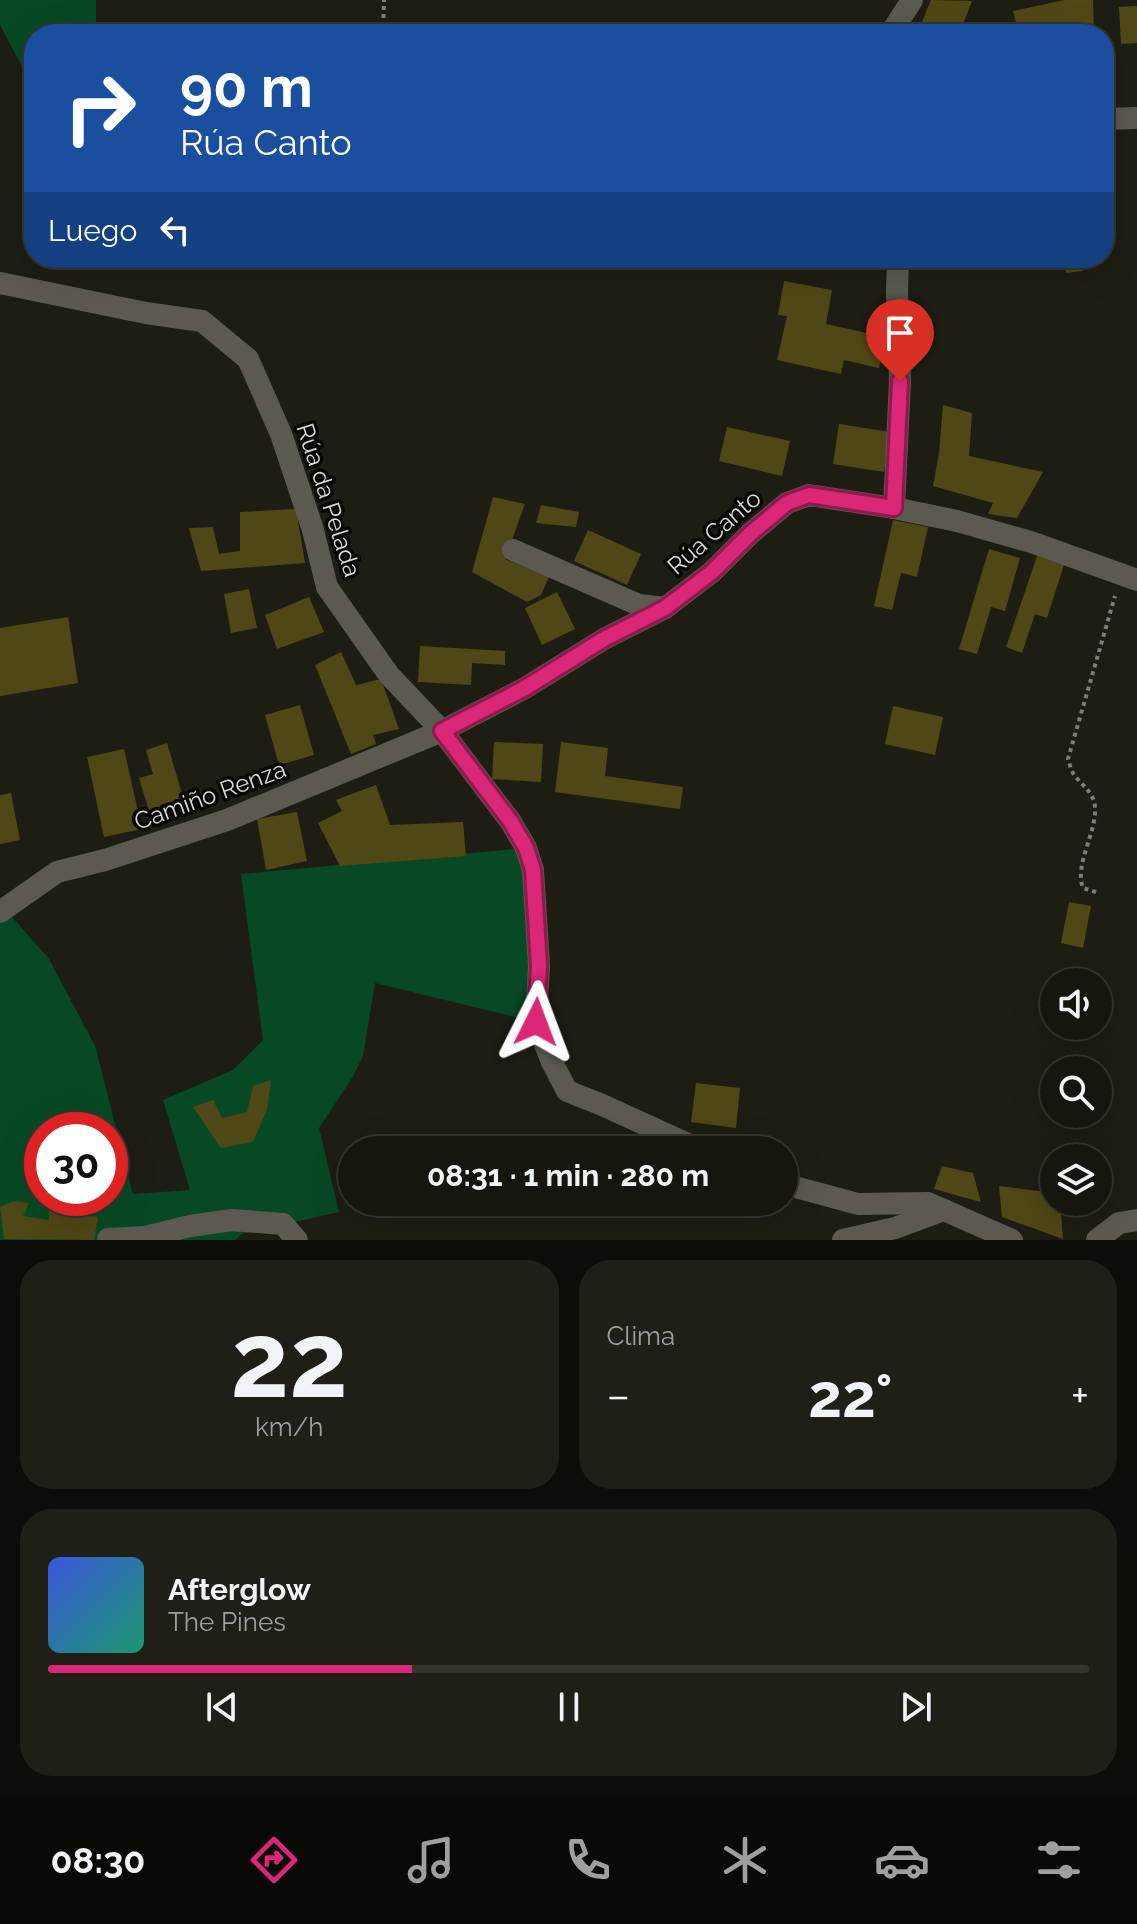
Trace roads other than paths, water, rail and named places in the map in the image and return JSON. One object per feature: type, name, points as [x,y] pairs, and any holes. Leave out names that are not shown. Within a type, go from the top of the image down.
[{"type":"street","points":[[897,24],[912,0]]},
{"type":"street","points":[[1114,119],[1137,118]]},
{"type":"street","points":[[894,508],[900,381],[898,268]]},
{"type":"street","name":"Rúa da Pelada","points":[[0,283],[146,313],[202,321],[248,359],[281,434],[313,530],[327,587],[389,675],[442,731],[511,822],[526,848],[533,870],[539,966],[536,1022],[567,1091],[670,1136]]},
{"type":"street","name":"Rúa Canto","points":[[442,731],[525,688],[604,639],[665,608],[712,572],[787,503],[809,495],[957,521],[1031,542],[1129,577]]},
{"type":"street","points":[[513,550],[639,605],[665,608]]},
{"type":"street","name":"Camiño Renza","points":[[0,912],[57,872],[105,860],[227,820],[442,731]]},
{"type":"street","points":[[798,1188],[858,1204],[928,1203],[1012,1240]]},
{"type":"street","points":[[843,1240],[895,1228],[944,1210]]},
{"type":"street","points":[[108,1239],[145,1237],[232,1220],[283,1224],[297,1240]]},
{"type":"street","points":[[1097,1240],[1119,1223],[1137,1220]]}]
